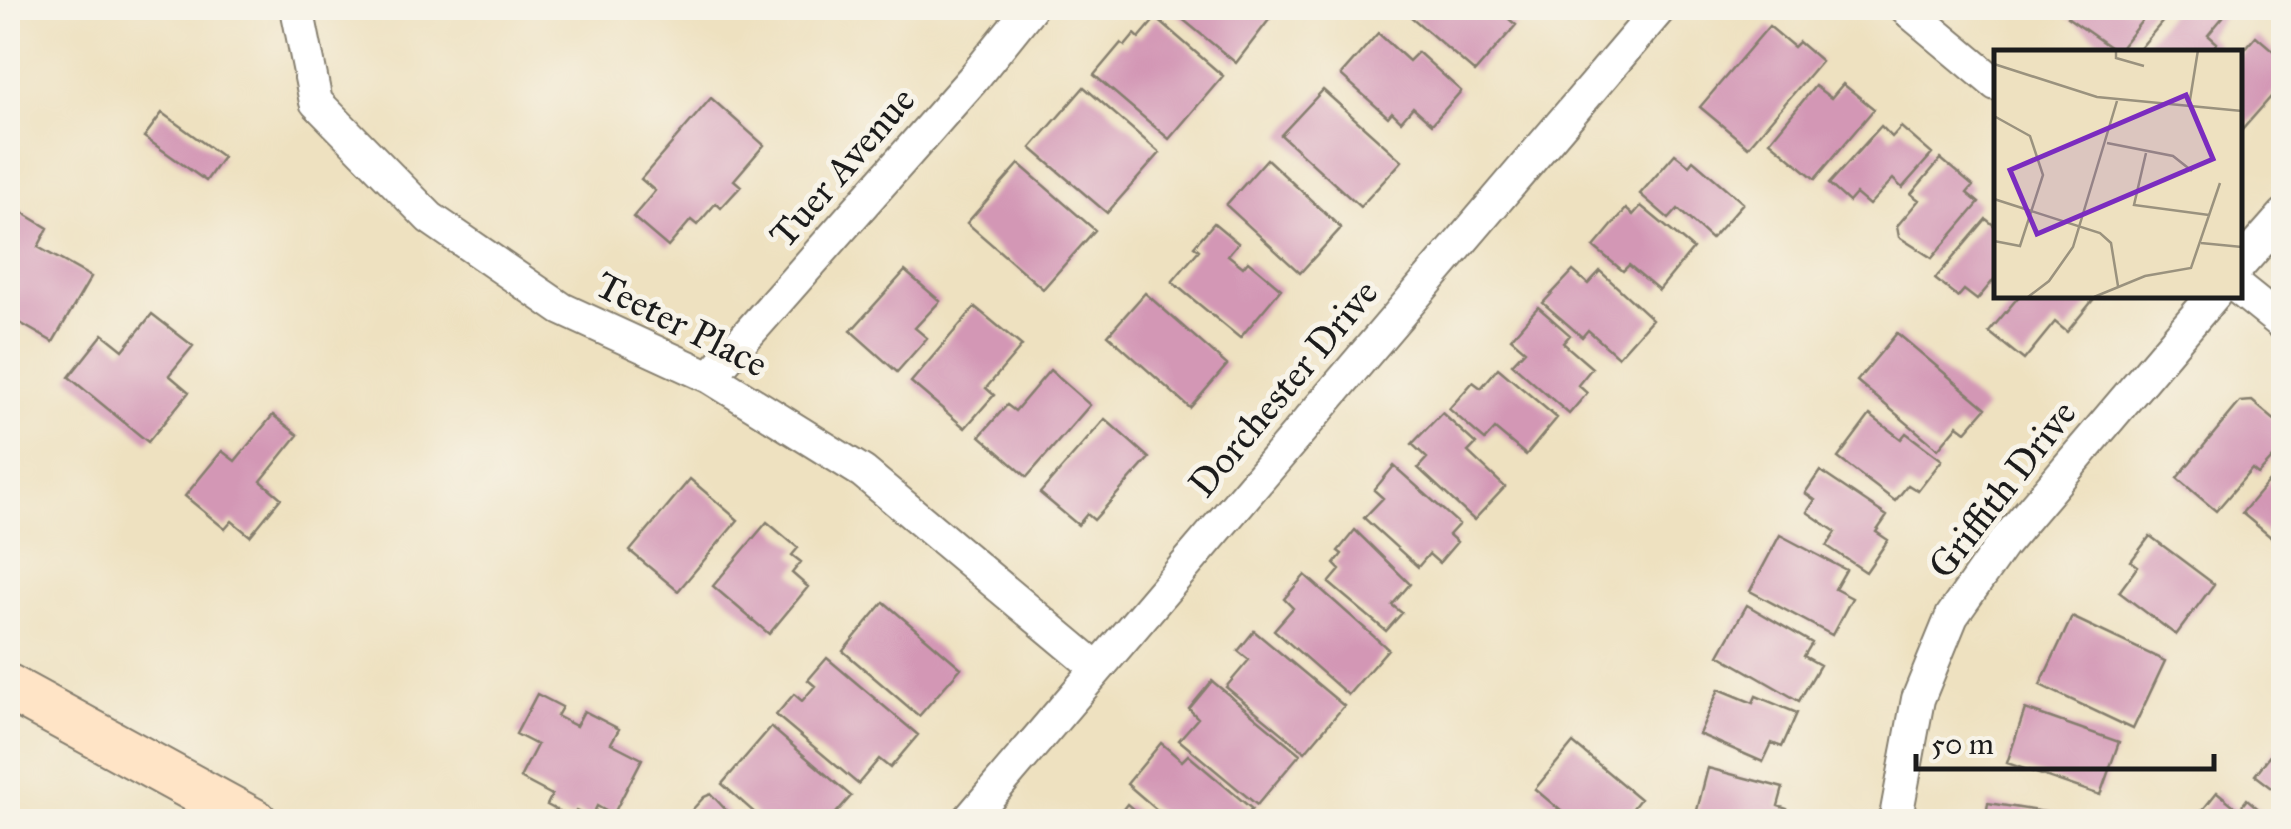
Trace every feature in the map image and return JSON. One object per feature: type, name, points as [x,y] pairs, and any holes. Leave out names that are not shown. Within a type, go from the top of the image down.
[{"type":"main road","points":[[9,690],[255,822]]},
{"type":"street","name":"Teeter Place","points":[[297,8],[316,102],[430,218],[562,310],[710,376],[863,472],[1097,668]]},
{"type":"street","name":"Tuer Avenue","points":[[710,376],[972,80],[1030,8]]},
{"type":"street","name":"Dorchester Drive","points":[[966,822],[1660,8]]},
{"type":"street","points":[[1904,8],[1994,82]]},
{"type":"street","points":[[2241,264],[2284,215]]},
{"type":"street","points":[[2241,290],[2284,325]]},
{"type":"street","name":"Griffith Drive","points":[[1896,822],[1918,699],[1952,616],[2002,544],[2211,298]]},
{"type":"building","points":[[1169,8],[1278,8],[1236,63]]},
{"type":"building","points":[[1405,8],[1496,8],[1516,25],[1475,72]]},
{"type":"building","points":[[2074,8],[2152,8],[2119,50],[2067,17]]},
{"type":"building","points":[[2174,8],[2211,8],[2223,17],[2208,35],[2217,43],[2212,50],[2139,50]]},
{"type":"building","points":[[1156,18],[1223,76],[1169,139],[1094,75],[1121,43],[1125,46],[1135,34],[1139,38]]},
{"type":"building","points":[[1769,26],[1794,47],[1799,42],[1821,61],[1748,147],[1700,107]]},
{"type":"building","points":[[1378,33],[1409,61],[1418,52],[1461,91],[1432,124],[1413,107],[1401,121],[1392,112],[1388,117],[1341,75]]},
{"type":"building","points":[[2256,36],[2284,60],[2284,82],[2241,131],[2241,54]]},
{"type":"building","points":[[1843,84],[1874,109],[1815,179],[1770,141],[1815,86],[1831,98]]},
{"type":"building","points":[[1084,87],[1160,153],[1107,213],[1031,148]]},
{"type":"building","points":[[1323,90],[1402,161],[1360,207],[1281,135]]},
{"type":"building","points":[[711,98],[764,145],[734,180],[741,186],[721,208],[716,203],[697,225],[691,220],[668,247],[633,217],[655,191],[641,179]]},
{"type":"building","points":[[162,113],[223,157],[206,181],[144,137]]},
{"type":"building","points":[[1881,126],[1892,137],[1901,127],[1932,154],[1902,188],[1893,179],[1869,205],[1856,194],[1849,202],[1829,184]]},
{"type":"building","points":[[1675,154],[1689,165],[1693,160],[1743,203],[1711,239],[1678,209],[1669,219],[1640,194]]},
{"type":"building","points":[[1267,159],[1341,228],[1300,273],[1226,205]]},
{"type":"building","points":[[1941,159],[1973,186],[1967,193],[1979,203],[1932,258],[1899,237],[1897,226],[1919,200],[1911,194]]},
{"type":"building","points":[[1019,164],[1095,230],[1043,289],[967,223]]},
{"type":"building","points":[[1641,206],[1693,249],[1659,290],[1629,265],[1623,271],[1594,247],[1626,209],[1633,215]]},
{"type":"building","points":[[20,211],[48,228],[38,247],[91,277],[53,342],[8,316],[14,299],[8,295],[8,226]]},
{"type":"building","points":[[1986,219],[1994,225],[1994,279],[1977,300],[1964,290],[1958,297],[1935,279]]},
{"type":"building","points":[[1214,223],[1238,243],[1228,255],[1243,267],[1248,261],[1281,289],[1240,338],[1172,282],[1199,250],[1194,246]]},
{"type":"building","points":[[905,271],[940,301],[915,328],[927,338],[897,372],[851,331]]},
{"type":"building","points":[[1573,271],[1588,284],[1600,271],[1652,319],[1618,357],[1588,330],[1582,337],[1543,303]]},
{"type":"building","points":[[1145,293],[1227,365],[1190,408],[1108,335]]},
{"type":"building","points":[[2017,298],[2095,298],[2067,332],[2055,322],[2024,360],[1989,332]]},
{"type":"building","points":[[975,307],[1022,346],[986,388],[994,395],[965,428],[911,382]]},
{"type":"building","points":[[1538,307],[1570,335],[1563,343],[1592,368],[1578,385],[1587,393],[1569,414],[1512,364],[1525,350],[1511,338]]},
{"type":"building","points":[[152,314],[193,346],[169,375],[189,392],[148,442],[69,377],[103,334],[123,350]]},
{"type":"building","points":[[1897,333],[1986,408],[1966,431],[1958,425],[1938,449],[1857,381]]},
{"type":"building","points":[[1498,368],[1557,418],[1526,455],[1495,429],[1485,440],[1449,409],[1473,382],[1481,388]]},
{"type":"building","points":[[1050,370],[1090,405],[1027,477],[980,436],[1007,405],[1015,411]]},
{"type":"building","points":[[2252,401],[2284,428],[2284,446],[2258,474],[2252,469],[2216,511],[2177,478],[2240,402]]},
{"type":"building","points":[[1442,413],[1476,444],[1468,452],[1505,487],[1474,520],[1418,468],[1427,458],[1412,444]]},
{"type":"building","points":[[273,415],[298,435],[261,481],[281,498],[250,536],[232,521],[225,529],[185,496],[222,451],[235,461]]},
{"type":"building","points":[[1870,415],[1901,439],[1906,433],[1942,460],[1918,491],[1908,485],[1895,501],[1838,458]]},
{"type":"building","points":[[1105,419],[1149,458],[1094,520],[1087,514],[1078,525],[1040,493]]},
{"type":"building","points":[[1394,466],[1459,524],[1449,535],[1457,542],[1439,563],[1429,554],[1418,567],[1364,518],[1383,498],[1374,490]]},
{"type":"building","points":[[1820,471],[1887,516],[1876,532],[1888,540],[1866,572],[1827,546],[1836,532],[1807,512],[1815,500],[1805,493]]},
{"type":"building","points":[[2276,473],[2284,479],[2284,548],[2242,513]]},
{"type":"building","points":[[690,479],[738,520],[678,591],[630,551]]},
{"type":"building","points":[[767,522],[798,548],[792,555],[801,562],[792,573],[808,587],[769,634],[713,586]]},
{"type":"building","points":[[1355,530],[1410,584],[1392,605],[1402,613],[1386,631],[1329,583],[1340,570],[1334,564],[1342,554],[1338,551]]},
{"type":"building","points":[[1780,535],[1846,570],[1835,589],[1852,598],[1832,635],[1750,591]]},
{"type":"building","points":[[2150,536],[2214,584],[2176,635],[2119,592],[2138,566],[2131,561]]},
{"type":"building","points":[[1305,575],[1388,649],[1348,695],[1274,630],[1293,608],[1284,599]]},
{"type":"building","points":[[884,602],[961,668],[919,716],[843,651]]},
{"type":"building","points":[[1747,605],[1812,643],[1804,656],[1820,665],[1799,701],[1719,655]]},
{"type":"building","points":[[2072,617],[2165,661],[2133,729],[2040,685]]},
{"type":"building","points":[[1254,631],[1344,706],[1305,752],[1226,687],[1249,660],[1238,651]]},
{"type":"building","points":[[827,658],[918,735],[890,768],[879,759],[858,784],[776,715],[794,694],[802,701],[815,686],[808,680]]},
{"type":"building","points":[[1212,681],[1300,754],[1257,805],[1179,740],[1198,718],[1189,709]]},
{"type":"building","points":[[1719,689],[1753,703],[1756,696],[1797,713],[1782,747],[1772,743],[1763,762],[1699,734]]},
{"type":"building","points":[[537,694],[562,707],[557,716],[576,726],[584,711],[619,729],[611,743],[642,759],[613,815],[597,806],[591,818],[576,811],[572,818],[547,805],[552,795],[520,778],[537,745],[516,734]]},
{"type":"building","points":[[2025,709],[2119,742],[2100,795],[2007,763]]},
{"type":"building","points":[[771,727],[851,796],[828,822],[765,822],[722,784]]},
{"type":"building","points":[[2284,737],[2284,797],[2255,775]]},
{"type":"building","points":[[1161,743],[1182,761],[1188,755],[1252,809],[1242,822],[1171,822],[1127,784]]},
{"type":"building","points":[[1573,743],[1640,799],[1622,822],[1574,822],[1535,789]]},
{"type":"building","points":[[1708,768],[1783,788],[1778,806],[1787,809],[1784,822],[1695,818]]},
{"type":"building","points":[[2217,792],[2239,810],[2247,799],[2274,822],[2193,822]]},
{"type":"building","points":[[711,794],[737,822],[681,822],[704,797]]},
{"type":"building","points":[[1988,803],[2090,819],[2090,822],[1985,822]]},
{"type":"building","points":[[1127,804],[1148,822],[1113,822]]}]
